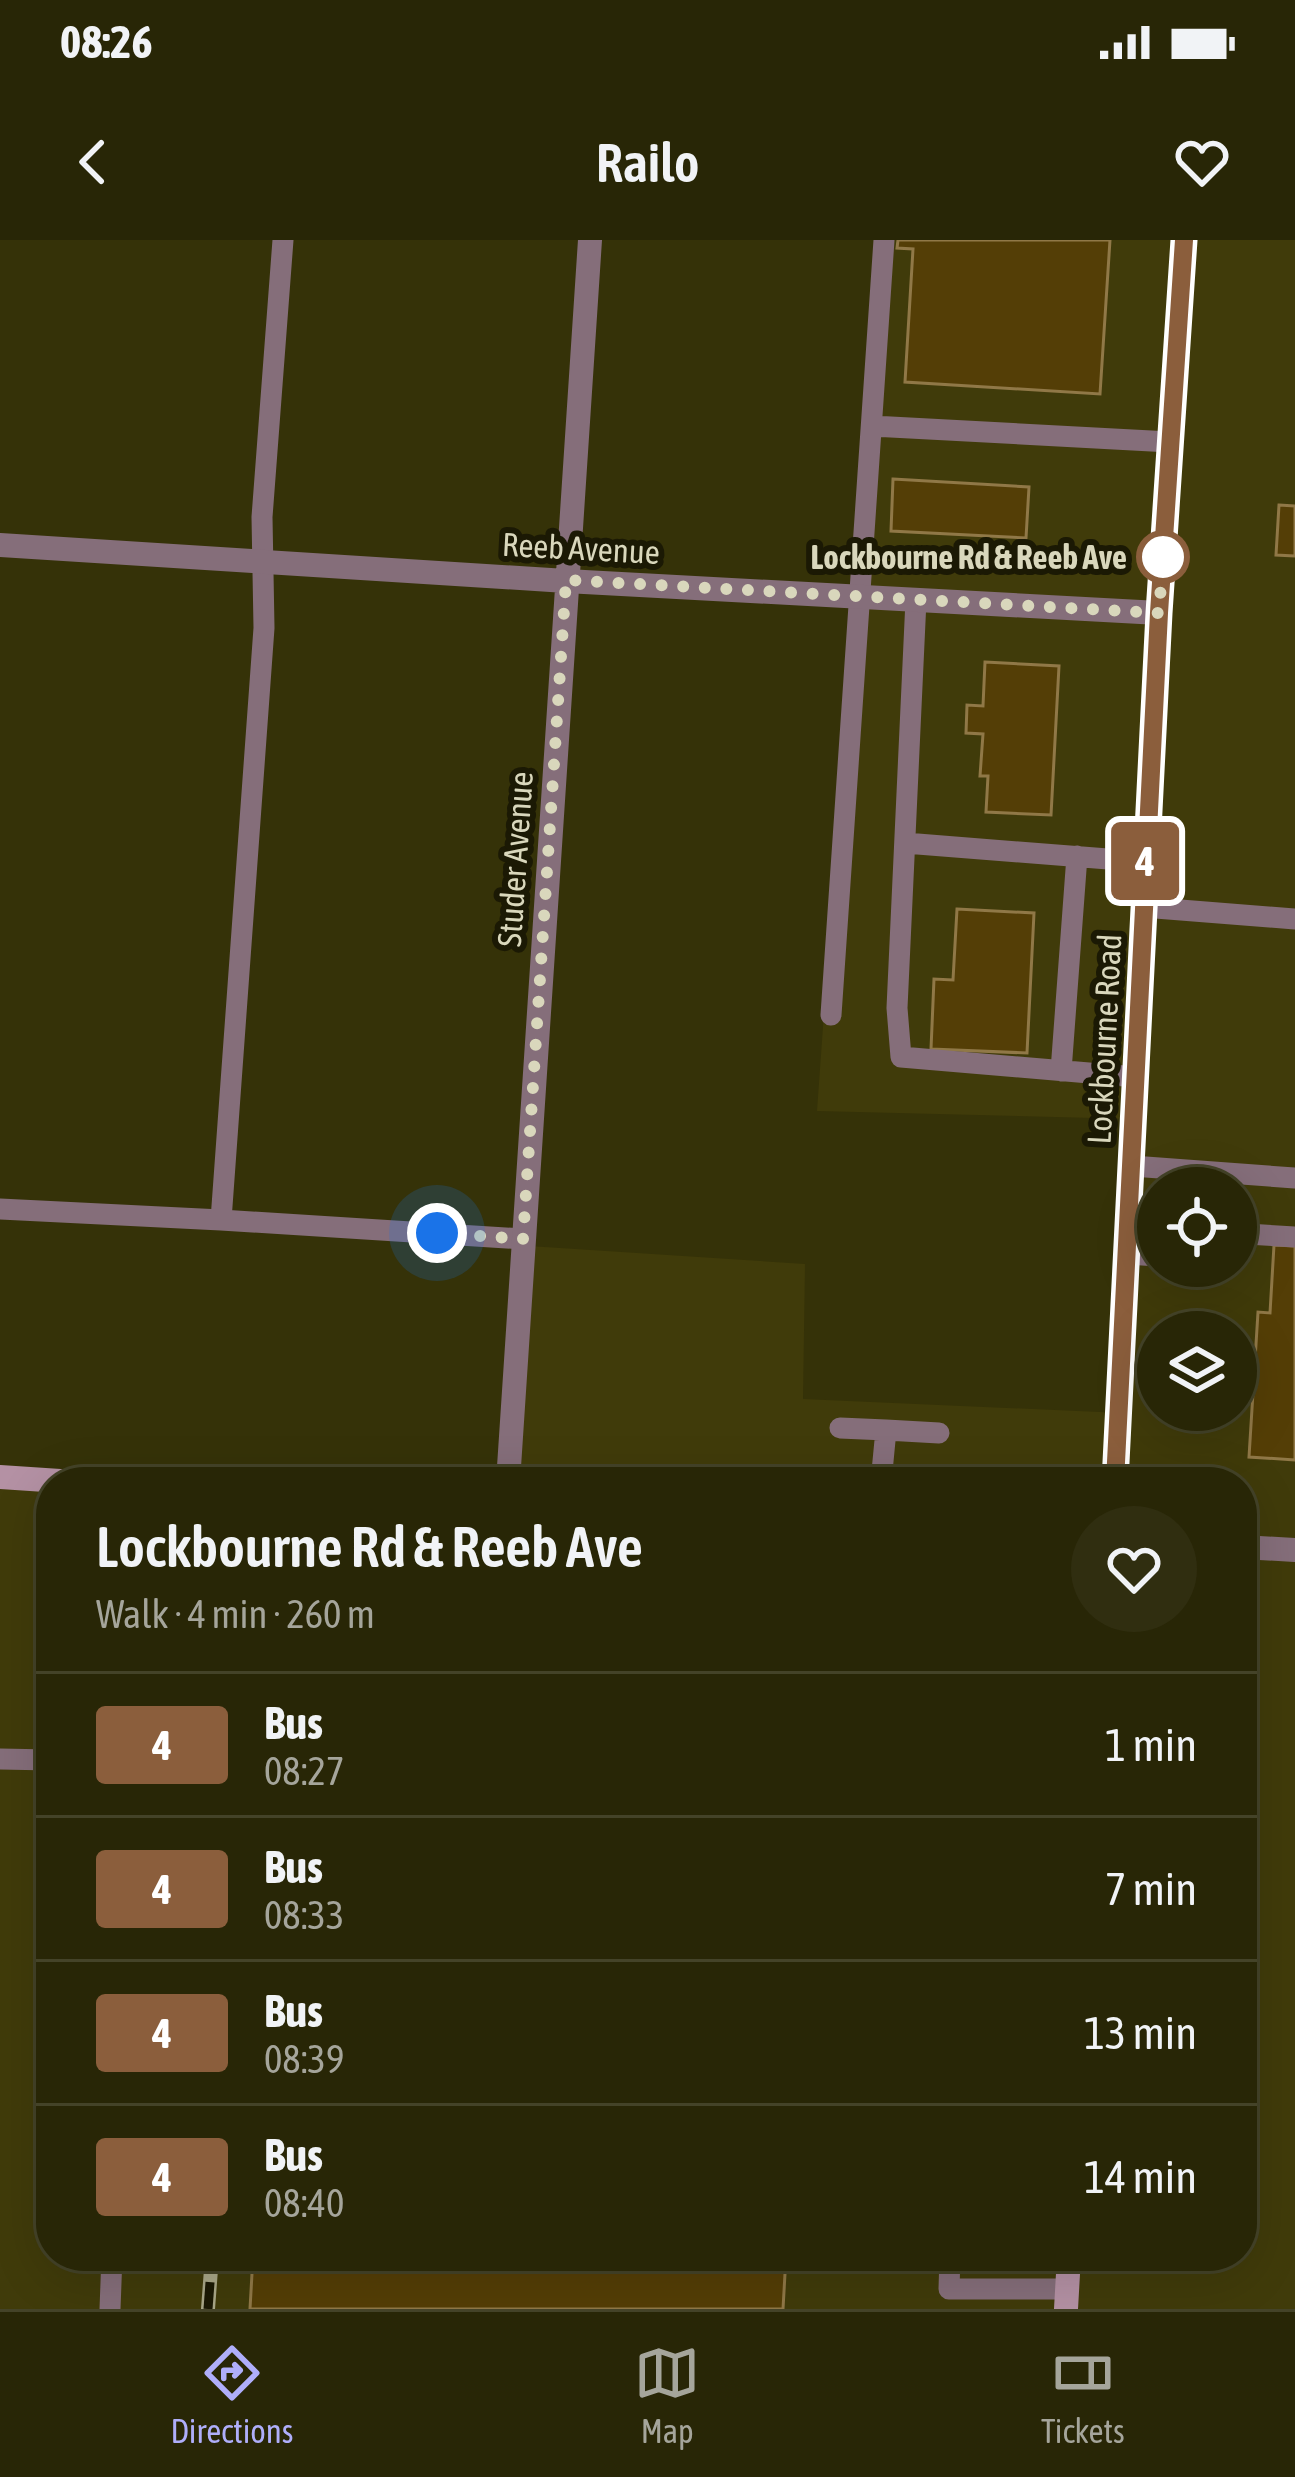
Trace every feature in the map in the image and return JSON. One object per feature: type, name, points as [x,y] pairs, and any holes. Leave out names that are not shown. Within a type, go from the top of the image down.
[{"type":"main road","name":"Lockbourne Road","points":[[1116,1467],[1145,862],[1184,240]]},
{"type":"main road","points":[[0,1478],[36,1480]]},
{"type":"street","name":"Studer Avenue","points":[[509,1467],[590,240]]},
{"type":"street","name":"Reeb Avenue","points":[[0,544],[1159,613]]},
{"type":"street","points":[[1257,1548],[1295,1550]]},
{"type":"lane","points":[[221,1220],[264,628],[262,517],[283,240]]},
{"type":"lane","points":[[831,1015],[884,240]]},
{"type":"lane","points":[[872,426],[1170,442]]},
{"type":"lane","points":[[916,600],[897,1008],[901,1057],[1136,1077]]},
{"type":"lane","points":[[904,843],[1145,862]]},
{"type":"lane","points":[[1061,1071],[1077,856]]},
{"type":"lane","points":[[1143,907],[1295,919]]},
{"type":"lane","points":[[1132,1166],[1295,1178]]},
{"type":"lane","points":[[0,1209],[523,1239]]},
{"type":"lane","points":[[1257,1235],[1295,1237]]},
{"type":"lane","points":[[1127,1254],[1137,1255]]},
{"type":"lane","points":[[841,1428],[939,1433]]},
{"type":"lane","points":[[882,1467],[886,1430]]},
{"type":"lane","points":[[0,1760],[36,1760]]},
{"type":"lane","points":[[110,2309],[111,2271]]},
{"type":"lane","points":[[949,2299],[1067,2299]]},
{"type":"shaded area","points":[[879,240],[1295,240],[1295,2309],[0,2309],[0,1483],[36,1486],[36,2271],[1257,2271],[1257,1467],[519,1467],[529,1246],[805,1264],[803,1399],[1122,1413],[1134,1119],[817,1111]]},
{"type":"building","points":[[898,240],[1110,240],[1100,394],[905,382],[913,249],[897,248]]},
{"type":"building","points":[[893,479],[1029,487],[1026,538],[891,531]]},
{"type":"building","points":[[1279,505],[1295,506],[1295,556],[1276,555]]},
{"type":"building","points":[[985,662],[1059,666],[1051,815],[986,812],[988,776],[980,776],[983,734],[966,733],[967,705],[983,706]]},
{"type":"building","points":[[957,909],[1034,913],[1027,1053],[931,1049],[934,979],[953,980]]},
{"type":"building","points":[[1274,1245],[1295,1246],[1295,1460],[1249,1457],[1251,1431],[1257,1431],[1258,1312],[1270,1313]]},
{"type":"building","points":[[252,2271],[785,2271],[783,2309],[250,2309]]},
{"type":"railway","points":[[208,2309],[211,2271]]},
{"type":"bus line","name":"4","points":[[1116,1467],[1145,862],[1184,240]]},
{"type":"place","name":"Lockbourne Rd & Reeb Ave","points":[[1163,557]]},
{"type":"route","points":[[437,1233],[523,1239],[566,580],[1159,613],[1164,542],[1163,557]]}]
